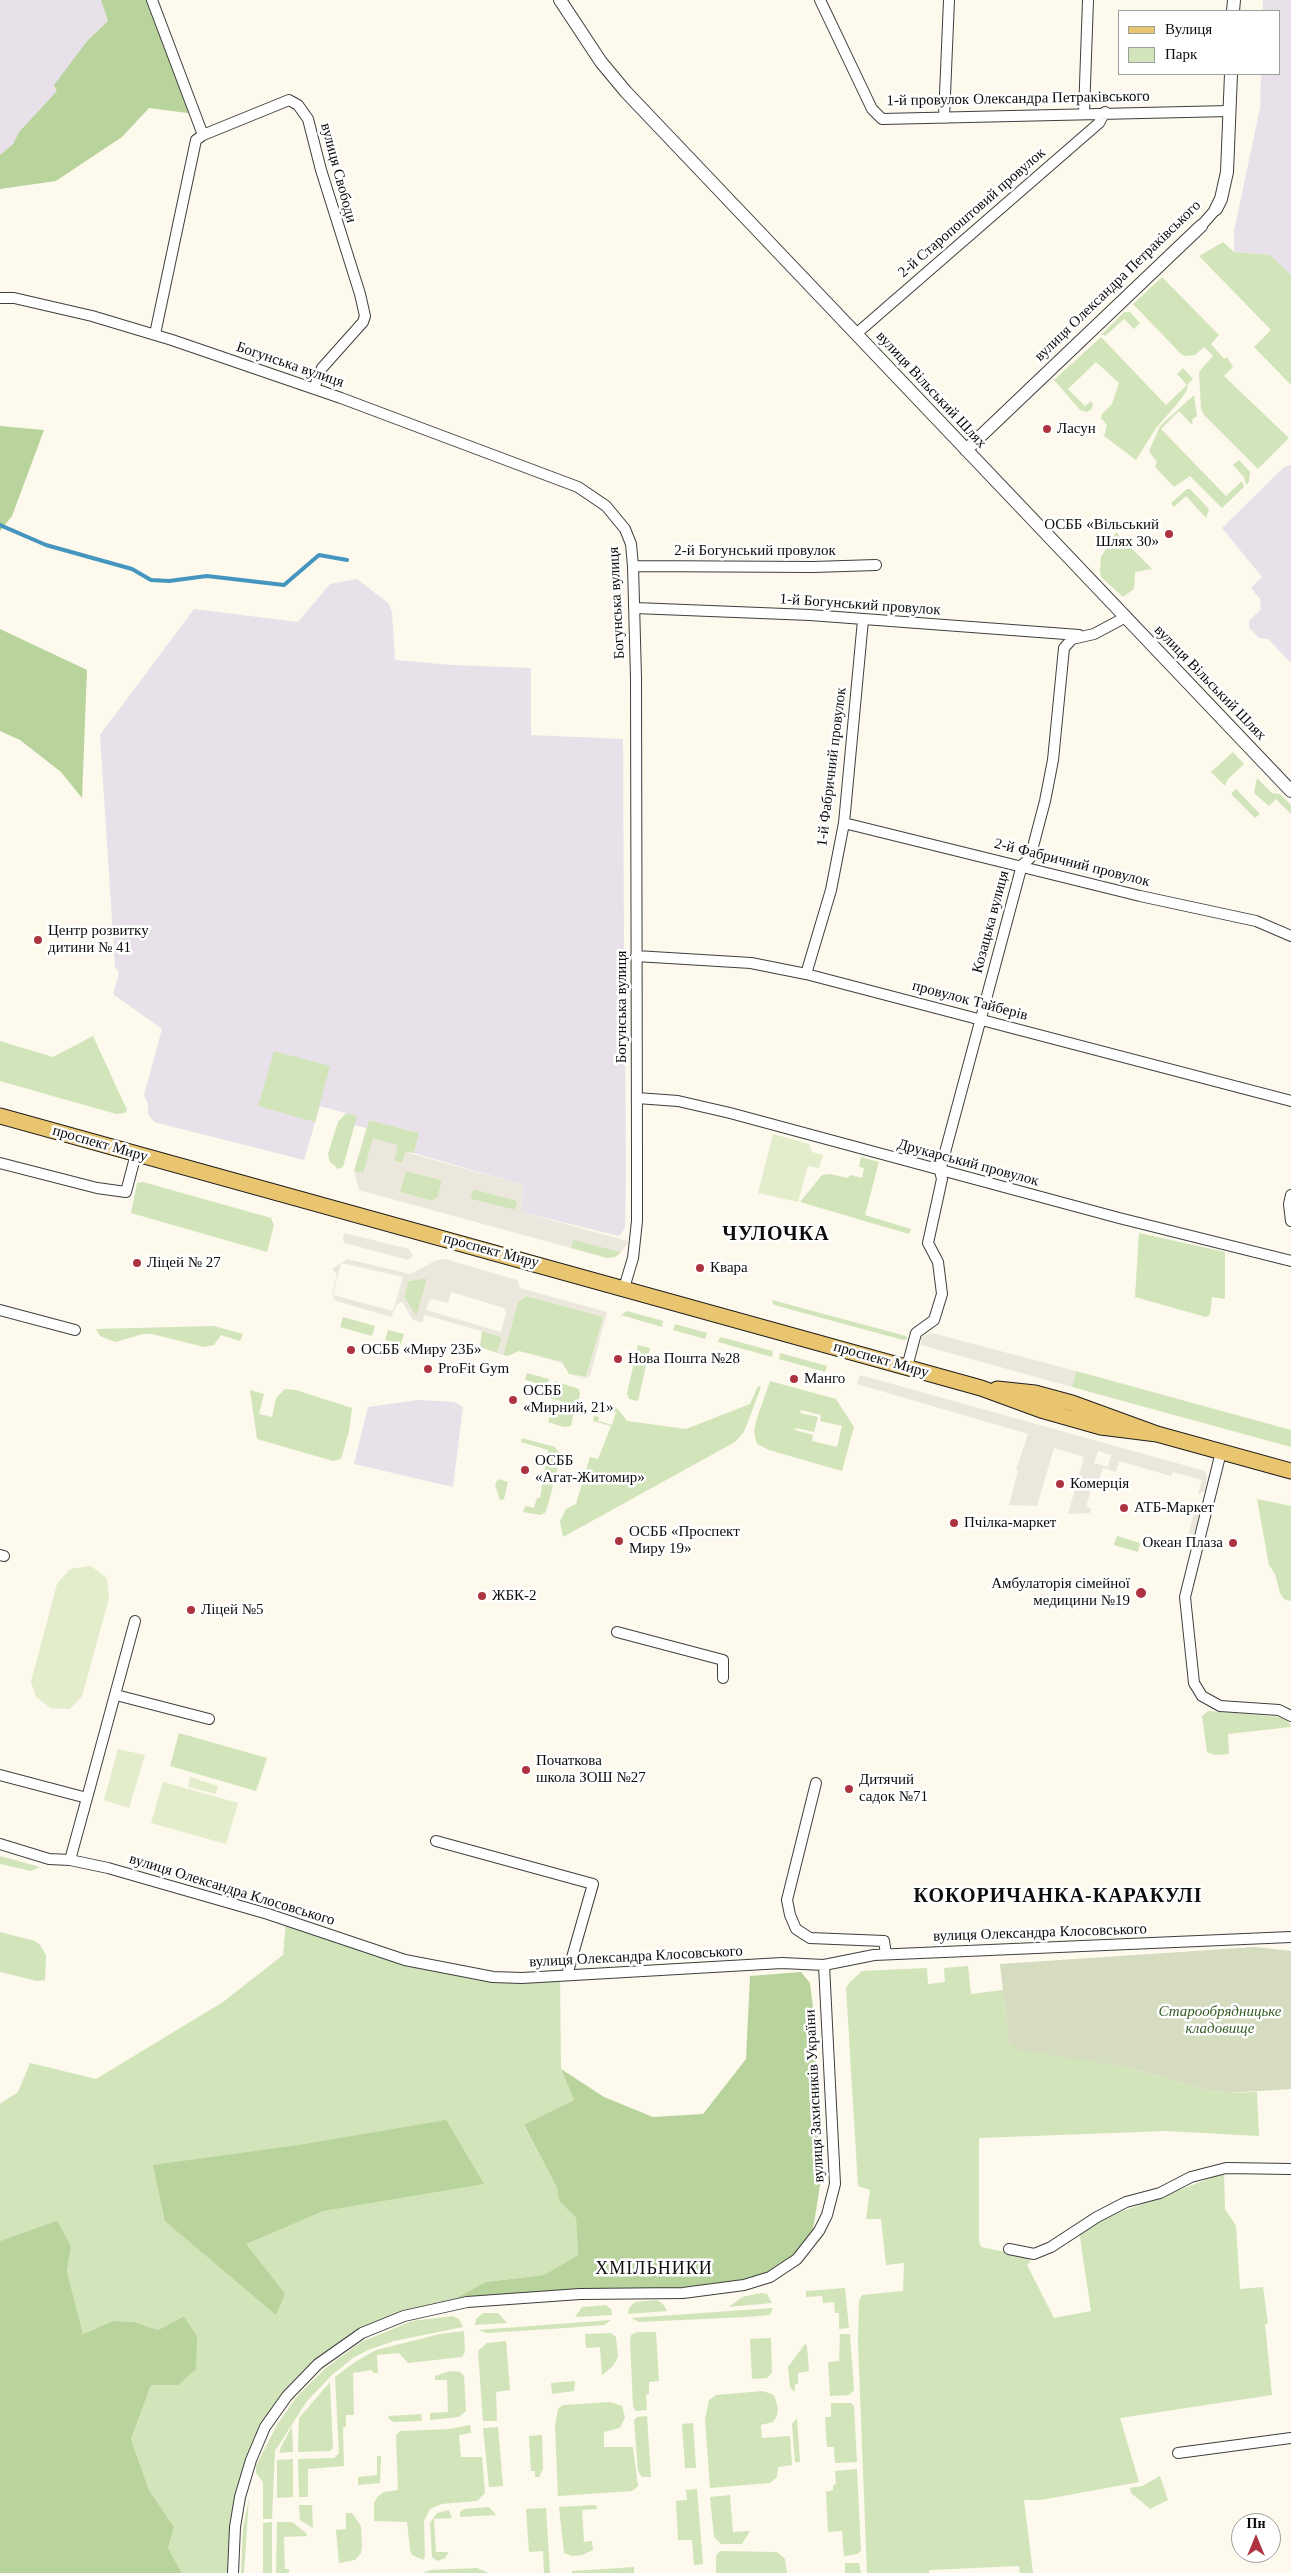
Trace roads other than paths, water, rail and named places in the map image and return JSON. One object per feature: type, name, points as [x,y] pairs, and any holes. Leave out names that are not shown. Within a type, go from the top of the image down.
[{"type":"main road","name":"проспект Миру","points":[[0,1116],[981,1388],[1035,1393],[1054,1398],[1158,1434],[1291,1471]]},
{"type":"street","points":[[152,0],[202,136],[196,140],[155,334]]},
{"type":"street","name":"вулиця Вільський Шлях","points":[[560,0],[596,54],[626,92],[1124,618],[1291,791]]},
{"type":"street","name":"1-й провулок Олександра Петраківського","points":[[820,0],[872,109],[882,119],[1105,112],[1229,111]]},
{"type":"street","points":[[944,118],[949,0]]},
{"type":"street","points":[[1084,113],[1088,0]]},
{"type":"street","name":"вулиця Олександра Петраківського","points":[[966,450],[1201,226],[1216,209],[1227,172],[1230,75]]},
{"type":"street","name":"вулиця Свободи","points":[[202,136],[289,100],[298,105],[308,119],[321,170],[360,294],[365,316],[363,322],[322,368],[314,388]]},
{"type":"street","name":"2-й Старопоштовий провулок","points":[[856,334],[1099,123],[1105,112]]},
{"type":"street","name":"Богунська вулиця","points":[[0,298],[14,298],[92,316],[155,334],[314,388],[586,492],[606,506],[625,530],[631,544],[634,608],[637,1221],[633,1258],[624,1288]]},
{"type":"street","name":"2-й Богунський провулок","points":[[633,566],[812,567],[876,564]]},
{"type":"street","name":"1-й Богунський провулок","points":[[634,608],[810,615],[1082,635]]},
{"type":"street","name":"Козацька вулиця","points":[[907,1367],[916,1333],[934,1320],[942,1292],[936,1256],[928,1243],[942,1179],[940,1171],[1022,866],[1030,858],[1051,776],[1064,648],[1072,639],[1082,635],[1094,634],[1124,618]]},
{"type":"street","name":"1-й Фабричний провулок","points":[[806,974],[830,890],[844,823],[863,620]]},
{"type":"street","name":"2-й Фабричний провулок","points":[[844,823],[1140,896],[1256,921],[1291,936]]},
{"type":"street","name":"провулок Тайберів","points":[[636,956],[751,964],[806,974],[980,1018],[1291,1102]]},
{"type":"street","name":"Друкарський провулок","points":[[637,1098],[678,1102],[730,1113],[940,1171],[1291,1261]]},
{"type":"street","points":[[0,1163],[97,1188],[126,1192],[136,1154]]},
{"type":"street","points":[[1291,1195],[1289,1204],[1291,1221]]},
{"type":"street","points":[[0,1310],[75,1330]]},
{"type":"street","points":[[1222,1452],[1185,1597],[1194,1683],[1202,1696],[1220,1706],[1279,1710],[1291,1716]]},
{"type":"street","points":[[70,1860],[136,1621]]},
{"type":"street","points":[[617,1632],[723,1660],[723,1678]]},
{"type":"street","points":[[116,1695],[209,1719]]},
{"type":"street","points":[[0,1775],[87,1798]]},
{"type":"street","points":[[816,1783],[787,1900],[790,1915],[796,1929],[810,1938],[884,1941],[886,1954]]},
{"type":"street","points":[[436,1841],[592,1884],[567,1975]]},
{"type":"street","name":"вулиця Олександра Клосовського","points":[[0,1844],[49,1859],[70,1860],[108,1868],[268,1914],[405,1960],[493,1977],[522,1978],[782,1964],[824,1965],[886,1954],[1291,1937]]},
{"type":"street","name":"вулиця Захисників України","points":[[233,2573],[235,2527],[240,2496],[260,2439],[277,2408],[297,2385],[318,2364],[349,2341],[404,2316],[467,2302],[580,2294],[683,2293],[744,2285],[770,2277],[797,2259],[819,2231],[833,2198],[836,2171],[824,1965]]},
{"type":"street","points":[[1009,2249],[1034,2254],[1051,2247],[1097,2217],[1126,2202],[1160,2193],[1191,2177],[1226,2168],[1291,2169]]},
{"type":"street","points":[[1178,2453],[1291,2438]]},
{"type":"waterway","points":[[0,525],[46,545],[132,569],[151,580],[169,581],[207,576],[284,585],[319,555],[347,560]]},
{"type":"place","name":"Ласун","points":[[1047,429]]},
{"type":"place","name":"ОСББ «Вільський Шлях 30»","points":[[1169,534]]},
{"type":"place","name":"Центр розвитку дитини № 41","points":[[38,940]]},
{"type":"place","name":"Ліцей № 27","points":[[137,1263]]},
{"type":"place","name":"Квара","points":[[700,1268]]},
{"type":"place","name":"ОСББ «Миру 23Б»","points":[[351,1350]]},
{"type":"place","name":"Нова Пошта №28","points":[[618,1359]]},
{"type":"place","name":"ProFit Gym","points":[[428,1369]]},
{"type":"place","name":"Манго","points":[[794,1379]]},
{"type":"place","name":"ОСББ «Мирний, 21»","points":[[513,1400]]},
{"type":"place","name":"ОСББ «Агат-Житомир»","points":[[525,1470]]},
{"type":"place","name":"Комерція","points":[[1060,1484]]},
{"type":"place","name":"АТБ-Маркет","points":[[1124,1508]]},
{"type":"place","name":"Пчілка-маркет","points":[[954,1523]]},
{"type":"place","name":"ОСББ «Проспект Миру 19»","points":[[619,1541]]},
{"type":"place","name":"Океан Плаза","points":[[1233,1543]]},
{"type":"place","name":"Амбулаторія сімейної медицини №19","points":[[1141,1593]]},
{"type":"place","name":"ЖБК-2","points":[[482,1596]]},
{"type":"place","name":"Ліцей №5","points":[[191,1610]]},
{"type":"place","name":"Початкова школа ЗОШ №27","points":[[526,1770]]},
{"type":"place","name":"Дитячий садок №71","points":[[849,1789]]},
{"type":"district","name":"ЧУЛОЧКА","points":[[776,1235]]},
{"type":"district","name":"КОКОРИЧАНКА-КАРАКУЛІ","points":[[1058,1897]]},
{"type":"district","name":"ХМІЛЬНИКИ","points":[[654,2269]]},
{"type":"park label","name":"Старообрядницьке кладовище","points":[[1220,2020]]}]
